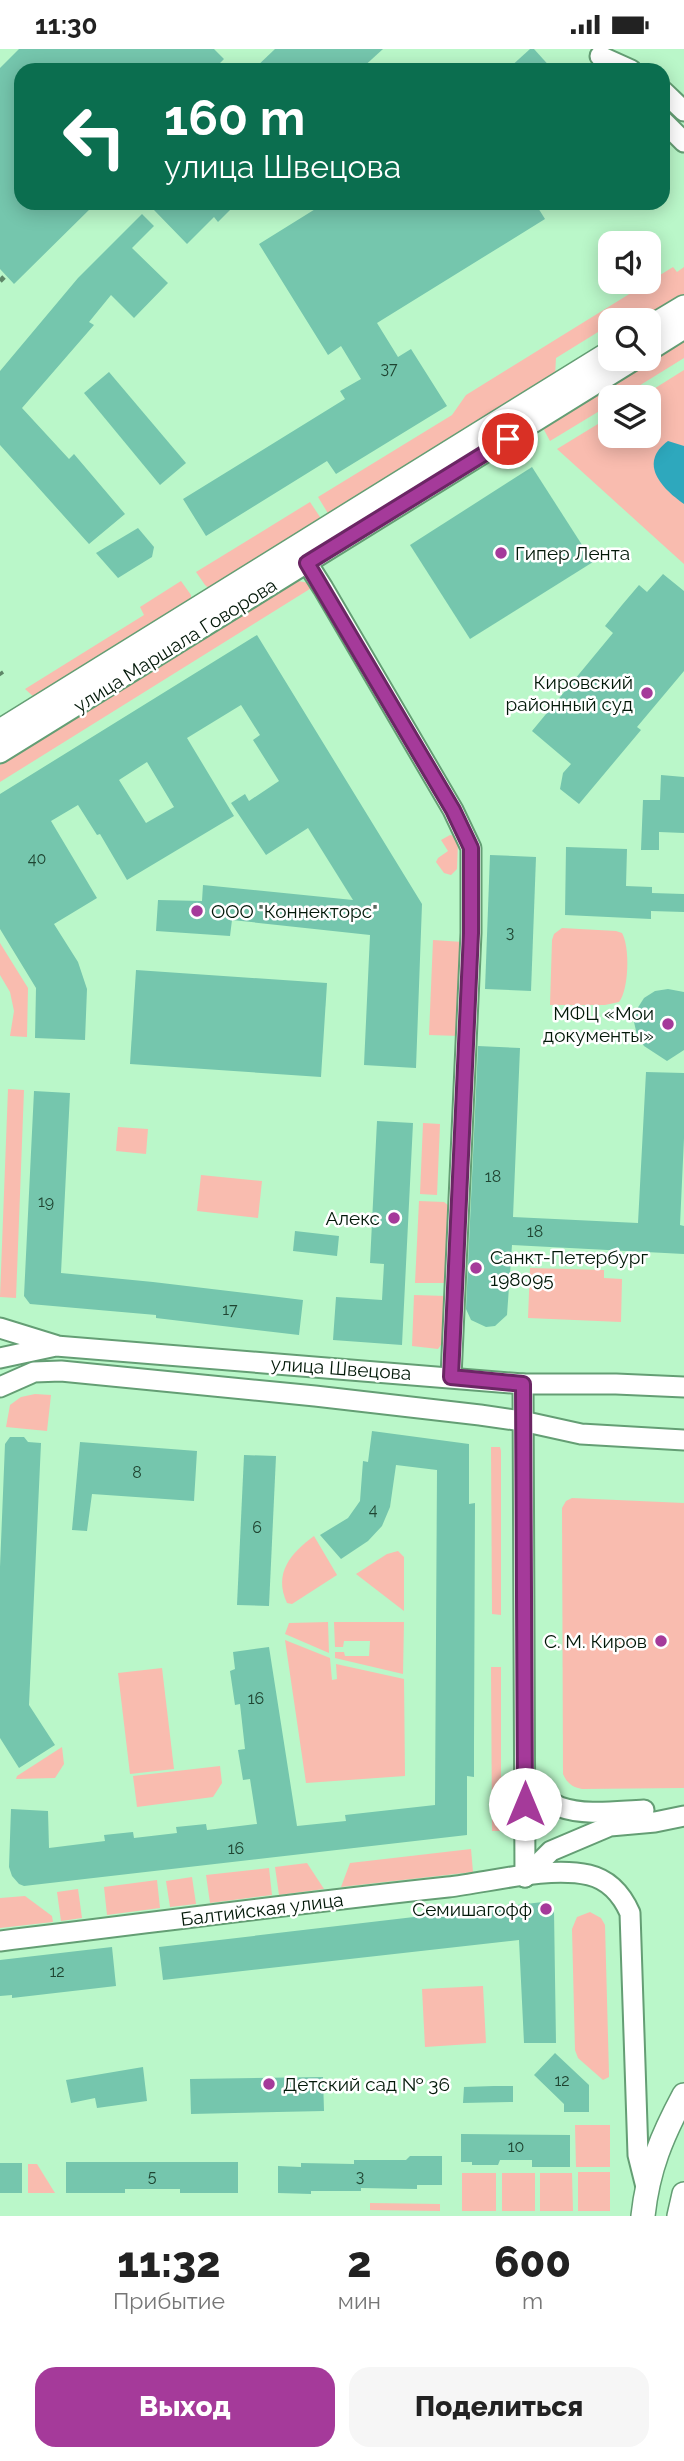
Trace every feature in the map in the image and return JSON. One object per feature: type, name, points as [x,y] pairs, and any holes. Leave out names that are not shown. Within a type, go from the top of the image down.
[{"type":"main road","points":[[661,321],[684,307]]},
{"type":"main road","name":"улица Маршала Говорова","points":[[0,731],[302,555],[598,361]]},
{"type":"main road","points":[[643,2216],[646,2187],[659,2142],[684,2095]]},
{"type":"main road","points":[[679,2216],[684,2194]]},
{"type":"street","points":[[670,98],[684,111]]},
{"type":"street","points":[[670,128],[684,142]]},
{"type":"street","points":[[661,343],[684,329]]},
{"type":"street","name":"улица Маршала Говорова","points":[[0,753],[302,555],[616,371]]},
{"type":"street","points":[[302,555],[453,810],[471,848],[471,933],[451,1377]]},
{"type":"street","points":[[0,1328],[56,1346]]},
{"type":"street","name":"улица Швецова","points":[[0,1357],[56,1346],[523,1384],[684,1387]]},
{"type":"street","name":"улица Швецова","points":[[0,1387],[34,1372],[61,1371],[316,1396],[522,1421],[581,1434],[683,1440]]},
{"type":"street","points":[[523,1384],[525,1877]]},
{"type":"street","points":[[525,1780],[548,1800],[561,1807],[582,1811],[648,1811],[684,1816]]},
{"type":"street","points":[[525,1877],[551,1851],[610,1826],[684,1816]]},
{"type":"street","name":"Балтийская улица","points":[[0,1941],[559,1871],[592,1875],[611,1885],[624,1899],[630,1913],[638,2155],[646,2187]]},
{"type":"shaded area","points":[[673,267],[677,272],[684,267],[684,296],[661,310],[661,308],[607,308],[629,294],[661,294],[661,274]]},
{"type":"shaded area","points":[[598,313],[598,332],[556,358],[555,376],[329,515],[318,497],[452,415],[466,395]]},
{"type":"shaded area","points":[[684,340],[684,358],[640,385],[612,385],[634,371],[661,371],[661,354]]},
{"type":"shaded area","points":[[684,370],[684,564],[557,449],[598,424],[598,448],[661,448],[660,385]]},
{"type":"shaded area","points":[[598,394],[598,412],[550,441],[543,428]]},
{"type":"shaded area","points":[[310,502],[322,520],[211,590],[205,585],[196,572]]},
{"type":"shaded area","points":[[181,581],[191,595],[191,601],[35,698],[25,689],[144,615],[140,607]]},
{"type":"shaded area","points":[[298,581],[309,583],[313,587],[0,782],[0,765]]},
{"type":"shaded area","points":[[450,835],[456,836],[458,842],[457,869],[451,875],[444,873],[436,862],[448,851],[441,840]]},
{"type":"shaded area","points":[[562,928],[622,933],[625,939],[627,968],[625,988],[619,1002],[605,1005],[550,1005],[552,940],[554,934]]},
{"type":"shaded area","points":[[433,940],[463,942],[459,1036],[429,1035]]},
{"type":"shaded area","points":[[0,943],[28,988],[27,1037],[10,1036],[14,1011],[10,992],[0,975]]},
{"type":"shaded area","points":[[8,1089],[24,1090],[16,1298],[0,1297]]},
{"type":"shaded area","points":[[423,1123],[440,1124],[437,1195],[420,1194]]},
{"type":"shaded area","points":[[118,1127],[148,1129],[146,1154],[116,1151]]},
{"type":"shaded area","points":[[201,1175],[262,1181],[258,1218],[197,1211]]},
{"type":"shaded area","points":[[419,1201],[444,1202],[449,1206],[444,1283],[415,1283]]},
{"type":"shaded area","points":[[530,1268],[604,1270],[604,1278],[622,1279],[621,1322],[528,1318]]},
{"type":"shaded area","points":[[414,1295],[446,1296],[443,1342],[438,1349],[412,1346]]},
{"type":"shaded area","points":[[51,1395],[47,1431],[6,1427],[10,1405],[21,1397]]},
{"type":"shaded area","points":[[491,1447],[500,1447],[501,1451],[501,1615],[492,1614]]},
{"type":"shaded area","points":[[572,1498],[684,1503],[684,1788],[582,1789],[570,1784],[563,1774],[562,1508],[566,1501]]},
{"type":"shaded area","points":[[314,1536],[337,1575],[292,1604],[287,1603],[283,1592],[283,1573],[298,1549]]},
{"type":"shaded area","points":[[398,1551],[404,1557],[404,1611],[356,1574],[387,1554]]},
{"type":"shaded area","points":[[328,1622],[329,1653],[285,1634],[289,1623]]},
{"type":"shaded area","points":[[334,1622],[404,1622],[403,1674],[335,1658],[335,1652],[344,1652],[345,1656],[369,1656],[370,1641],[344,1641],[343,1647],[335,1647]]},
{"type":"shaded area","points":[[285,1640],[330,1658],[332,1680],[337,1679],[336,1664],[404,1679],[405,1776],[306,1783]]},
{"type":"shaded area","points":[[491,1667],[501,1667],[501,1831],[492,1831]]},
{"type":"shaded area","points":[[162,1668],[174,1769],[130,1774],[118,1673]]},
{"type":"shaded area","points":[[62,1747],[64,1764],[55,1778],[16,1779],[17,1776]]},
{"type":"shaded area","points":[[220,1766],[222,1783],[213,1797],[137,1807],[133,1776]]},
{"type":"shaded area","points":[[471,1849],[473,1872],[341,1887],[350,1863]]},
{"type":"shaded area","points":[[307,1863],[324,1889],[279,1895],[275,1867]]},
{"type":"shaded area","points":[[269,1868],[272,1895],[210,1903],[206,1875]]},
{"type":"shaded area","points":[[192,1877],[196,1904],[170,1907],[166,1881]]},
{"type":"shaded area","points":[[157,1880],[160,1908],[107,1915],[104,1887]]},
{"type":"shaded area","points":[[78,1889],[82,1918],[61,1921],[57,1892]]},
{"type":"shaded area","points":[[25,1896],[52,1916],[53,1922],[0,1928],[0,1898]]},
{"type":"shaded area","points":[[590,1912],[601,1918],[605,1925],[609,2077],[603,2080],[578,2058],[575,2050],[572,1929],[577,1917]]},
{"type":"shaded area","points":[[483,1986],[486,2043],[425,2047],[422,1989]]},
{"type":"shaded area","points":[[575,2125],[610,2125],[610,2167],[576,2167]]},
{"type":"shaded area","points":[[28,2164],[37,2164],[55,2193],[28,2193]]},
{"type":"shaded area","points":[[578,2172],[610,2172],[610,2211],[578,2211]]},
{"type":"shaded area","points":[[462,2173],[496,2173],[496,2211],[462,2211]]},
{"type":"shaded area","points":[[502,2173],[535,2173],[535,2211],[502,2211]]},
{"type":"shaded area","points":[[540,2173],[572,2173],[573,2211],[540,2211]]},
{"type":"shaded area","points":[[370,2203],[440,2204],[440,2211],[370,2210]]},
{"type":"water","points":[[668,441],[684,446],[684,504],[668,491],[656,475],[655,458]]},
{"type":"building","points":[[19,49],[214,49],[224,59],[220,63],[14,63],[14,210],[89,210],[14,284],[0,269],[0,68]]},
{"type":"building","points":[[275,49],[383,49],[368,63],[260,63]]},
{"type":"building","points":[[530,49],[534,49],[547,63],[515,63]]},
{"type":"building","points":[[154,210],[230,210],[218,222],[214,217],[187,244]]},
{"type":"building","points":[[314,210],[539,210],[545,219],[377,323],[398,357],[411,349],[447,406],[336,474],[327,461],[206,536],[183,499],[345,399],[340,391],[361,379],[341,346],[328,355],[259,244]]},
{"type":"building","points":[[142,214],[154,226],[132,248],[168,283],[134,318],[111,295],[89,322],[94,325],[22,408],[69,459],[74,454],[125,514],[89,544],[0,445],[0,371],[78,278]]},
{"type":"building","points":[[109,372],[186,463],[160,485],[84,393]]},
{"type":"building","name":"Гипер Лента","points":[[532,467],[593,562],[470,639],[410,545]]},
{"type":"building","points":[[138,528],[154,547],[152,557],[118,578],[96,553]]},
{"type":"building","name":"Кировский районный суд","points":[[663,574],[684,591],[684,671],[637,727],[641,730],[579,804],[560,789],[563,773],[571,764],[532,731],[613,633],[605,626],[622,605],[639,585],[647,592]]},
{"type":"building","points":[[257,635],[422,904],[416,1068],[364,1065],[370,935],[232,920],[230,936],[156,931],[158,900],[202,901],[203,885],[353,900],[308,828],[266,855],[231,803],[245,794],[249,801],[279,781],[253,740],[260,735],[241,705],[187,738],[234,816],[127,880],[100,834],[97,835],[78,805],[51,821],[97,898],[54,924],[78,962],[87,989],[85,1040],[35,1038],[36,988],[0,929],[0,794]],"holes":[[[147,762],[174,807],[146,823],[119,780]]]},
{"type":"building","points":[[661,775],[684,777],[684,833],[659,832],[659,850],[641,850],[643,800],[660,800]]},
{"type":"building","points":[[566,847],[627,849],[626,886],[652,887],[652,893],[684,894],[684,912],[651,911],[651,919],[565,915]]},
{"type":"building","points":[[490,855],[536,857],[531,991],[485,989]]},
{"type":"building","points":[[136,970],[327,983],[321,1077],[130,1064]]},
{"type":"building","points":[[668,989],[684,992],[684,1050],[667,1061],[644,1046],[637,1035],[634,1022],[637,1009],[644,998],[655,991]]},
{"type":"building","points":[[478,1046],[520,1048],[513,1217],[638,1223],[646,1072],[684,1073],[680,1225],[684,1226],[684,1254],[512,1245],[507,1315],[495,1326],[486,1327],[471,1320],[466,1309]]},
{"type":"building","points":[[34,1091],[70,1093],[61,1273],[303,1300],[299,1335],[156,1318],[156,1315],[30,1304],[24,1296]]},
{"type":"building","points":[[377,1121],[413,1123],[402,1345],[333,1340],[336,1297],[382,1300],[384,1264],[370,1263]]},
{"type":"building","points":[[295,1231],[339,1236],[337,1256],[293,1251]]},
{"type":"building","points":[[372,1431],[469,1444],[469,1504],[475,1503],[474,1777],[467,1776],[467,1835],[24,1886],[19,1884],[9,1867],[11,1809],[48,1811],[49,1848],[105,1841],[104,1835],[133,1832],[134,1838],[177,1833],[176,1827],[206,1824],[207,1830],[257,1824],[250,1779],[243,1780],[238,1750],[245,1749],[240,1704],[235,1705],[230,1671],[235,1669],[233,1652],[269,1647],[297,1826],[346,1821],[345,1815],[435,1805],[437,1470],[396,1465],[390,1507],[382,1526],[368,1541],[341,1559],[320,1535],[348,1518],[360,1501],[363,1461],[368,1462]]},
{"type":"building","points":[[10,1437],[24,1437],[28,1442],[41,1443],[29,1705],[55,1745],[19,1768],[0,1738],[0,1567],[5,1444]]},
{"type":"building","points":[[80,1442],[197,1451],[194,1501],[92,1494],[87,1531],[72,1530]]},
{"type":"building","points":[[244,1455],[276,1456],[269,1606],[237,1605]]},
{"type":"building","points":[[543,1902],[554,1911],[556,2043],[524,2043],[519,1940],[163,1980],[159,1947]]},
{"type":"building","points":[[112,1947],[116,1986],[12,1998],[12,1995],[0,1996],[0,1960]]},
{"type":"building","points":[[555,2053],[589,2085],[589,2112],[564,2112],[564,2104],[534,2075]]},
{"type":"building","points":[[143,2067],[147,2101],[97,2108],[95,2098],[71,2103],[66,2080]]},
{"type":"building","points":[[323,2077],[324,2111],[191,2114],[190,2079]]},
{"type":"building","points":[[513,2086],[513,2102],[463,2103],[464,2087]]},
{"type":"building","points":[[461,2134],[570,2135],[570,2167],[532,2167],[532,2160],[500,2160],[498,2165],[472,2165],[472,2162],[461,2162]]},
{"type":"building","points":[[410,2156],[442,2156],[442,2185],[417,2185],[417,2189],[361,2188],[361,2191],[278,2193],[278,2166],[301,2167],[301,2163],[354,2164],[354,2160],[406,2160]]},
{"type":"building","points":[[66,2162],[238,2162],[238,2193],[125,2189],[125,2193],[66,2193]]},
{"type":"building","points":[[0,2163],[22,2163],[22,2193],[0,2193]]},
{"type":"railway","points":[[0,281],[4,277]]},
{"type":"place","name":"Гипер Лента","points":[[501,553]]},
{"type":"place","name":"Кировский районный суд","points":[[647,693]]},
{"type":"place","name":"ООО \"Коннекторс\"","points":[[197,911]]},
{"type":"place","name":"МФЦ «Мои документы»","points":[[668,1024]]},
{"type":"place","name":"Алекс","points":[[394,1218]]},
{"type":"place","name":"Санкт-Петербург 198095","points":[[476,1268]]},
{"type":"place","name":"С. М. Киров","points":[[661,1641]]},
{"type":"place","name":"Семишагофф","points":[[546,1909]]},
{"type":"place","name":"Детский сад № 36","points":[[269,2084]]},
{"type":"route","points":[[508,439],[307,563],[453,810],[471,848],[471,933],[451,1377],[523,1384],[525,1804]]}]
